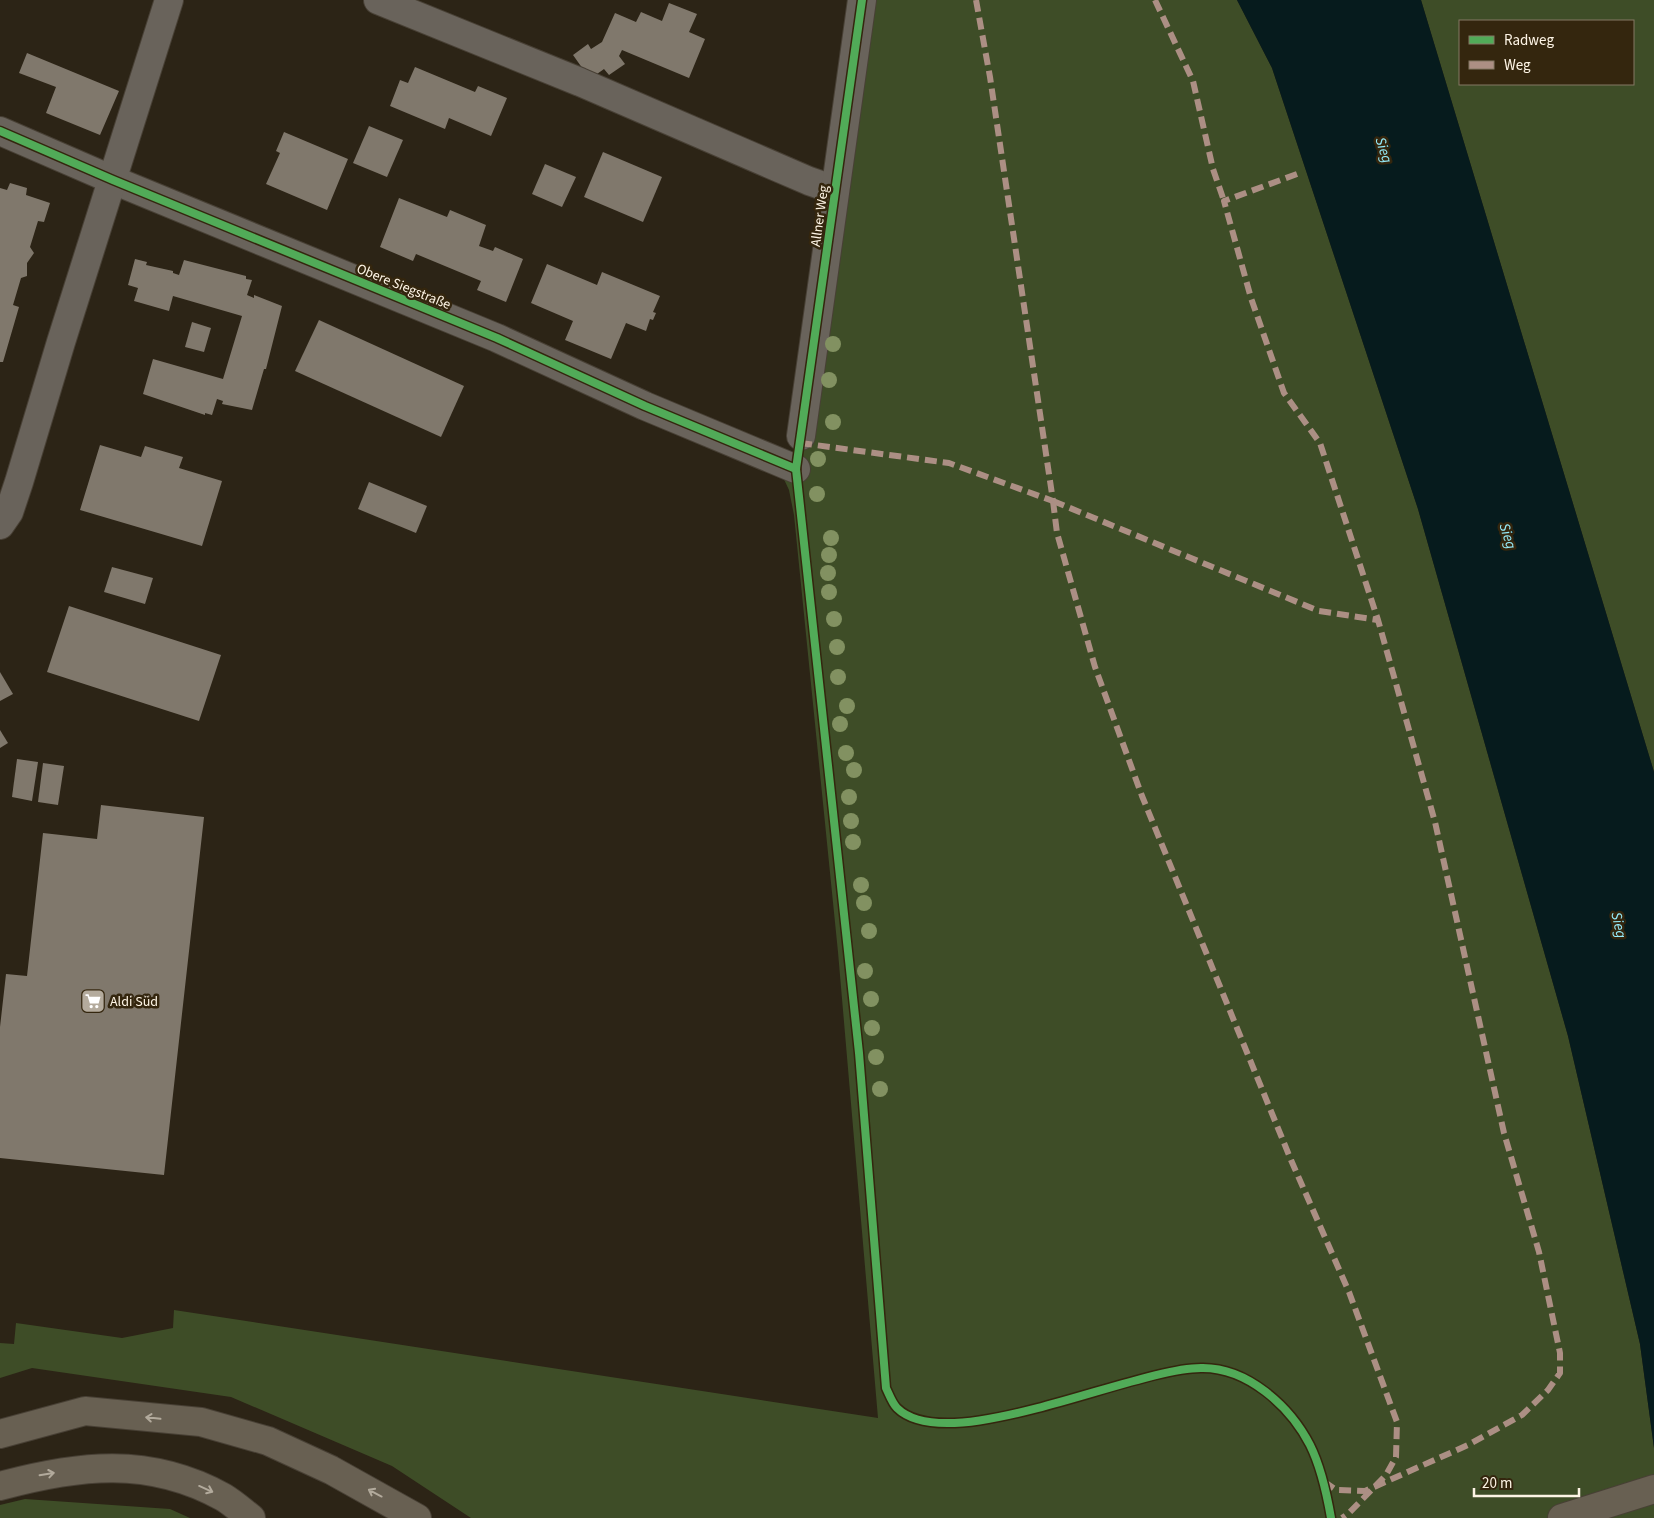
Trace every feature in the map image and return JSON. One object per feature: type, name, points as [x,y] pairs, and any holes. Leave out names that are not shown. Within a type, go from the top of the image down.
[{"type":"highway","points":[[0,1434],[85,1411],[201,1422],[268,1441],[331,1470],[417,1518]]},
{"type":"highway","points":[[0,1486],[46,1474],[118,1466],[177,1476],[224,1497],[250,1518]]},
{"type":"highway","points":[[1562,1518],[1654,1489]]},
{"type":"street","points":[[0,525],[9,512],[20,482],[61,342],[169,0]]},
{"type":"street","points":[[378,0],[580,82],[809,181],[835,190]]},
{"type":"street","name":"Allner Weg","points":[[801,436],[862,0]]},
{"type":"street","name":"Obere Siegstraße","points":[[0,131],[113,180],[488,334],[645,406],[796,469]]},
{"type":"green space","points":[[869,0],[1237,0],[1272,68],[1418,509],[1568,1036],[1640,1344],[1654,1448],[1654,1518],[471,1518],[392,1466],[231,1397],[32,1368],[0,1378],[0,1343],[14,1344],[16,1323],[122,1338],[173,1328],[174,1310],[878,1418],[838,952],[794,515],[789,490],[782,475],[804,450]]},
{"type":"green space","points":[[1421,0],[1654,0],[1654,772]]},
{"type":"green space","points":[[25,1499],[170,1509],[190,1518],[0,1518],[0,1505]]},
{"type":"water","name":"Sieg","points":[[1237,0],[1421,0],[1654,772],[1654,1448],[1640,1344],[1568,1036],[1418,509],[1272,68]]},
{"type":"building","points":[[669,3],[697,14],[689,32],[705,39],[689,78],[622,50],[619,56],[625,64],[609,75],[604,69],[590,79],[573,55],[588,44],[591,49],[602,42],[615,13],[636,22],[641,12],[662,21]]},
{"type":"building","points":[[27,53],[119,91],[100,135],[46,113],[56,87],[19,73]]},
{"type":"building","points":[[415,67],[475,92],[478,86],[507,98],[491,136],[449,118],[445,129],[390,106],[400,80],[408,83]]},
{"type":"building","points":[[369,126],[403,140],[387,177],[353,163]]},
{"type":"building","points":[[284,132],[348,159],[327,210],[266,184],[280,153],[276,151]]},
{"type":"building","points":[[603,152],[662,177],[643,222],[584,197]]},
{"type":"building","points":[[545,164],[576,177],[562,207],[532,194]]},
{"type":"building","points":[[10,183],[27,188],[26,195],[50,203],[44,222],[38,221],[30,247],[34,253],[27,263],[27,276],[21,278],[13,305],[19,307],[3,362],[0,362],[0,188],[7,190]]},
{"type":"building","points":[[399,198],[447,217],[450,210],[486,225],[479,246],[493,251],[495,247],[523,259],[506,302],[477,290],[481,281],[416,254],[413,261],[380,247]]},
{"type":"building","points":[[135,259],[147,262],[146,265],[173,271],[173,273],[179,275],[184,260],[246,276],[246,279],[252,280],[247,295],[254,298],[254,295],[282,306],[266,369],[264,369],[252,410],[222,404],[223,401],[217,399],[212,415],[205,413],[205,415],[143,394],[153,359],[223,379],[242,316],[173,296],[169,311],[134,301],[138,288],[128,285]]},
{"type":"building","points":[[547,264],[597,285],[602,272],[660,296],[653,312],[656,313],[653,320],[650,319],[646,331],[626,323],[611,359],[565,340],[573,321],[531,303]]},
{"type":"building","points":[[319,320],[464,386],[441,437],[295,371]]},
{"type":"building","points":[[192,322],[211,328],[204,352],[185,347]]},
{"type":"building","points":[[100,445],[141,457],[145,446],[183,457],[179,468],[222,481],[202,546],[80,510]]},
{"type":"building","points":[[369,482],[427,506],[416,533],[358,509]]},
{"type":"building","points":[[112,567],[153,578],[145,604],[104,592]]},
{"type":"building","points":[[69,606],[221,655],[199,721],[47,672]]},
{"type":"building","points":[[0,672],[13,694],[0,701]]},
{"type":"building","points":[[0,730],[8,743],[0,748]]},
{"type":"building","points":[[17,759],[38,762],[32,801],[12,797]]},
{"type":"building","points":[[43,763],[64,766],[58,805],[38,802]]},
{"type":"building","name":"Aldi Süd","points":[[101,805],[204,817],[164,1175],[0,1158],[0,1027],[6,974],[27,976],[43,833],[97,839]]},
{"type":"marked path","points":[[800,443],[949,463],[1053,501],[990,77],[976,0]]},
{"type":"marked path","points":[[1155,0],[1193,81],[1213,169],[1224,201]]},
{"type":"marked path","points":[[1297,174],[1224,201],[1251,298],[1284,393],[1320,443],[1378,620],[1435,822],[1504,1133],[1539,1252],[1560,1353],[1560,1373],[1548,1390],[1522,1415],[1468,1445],[1365,1491],[1336,1490],[1322,1480]]},
{"type":"marked path","points":[[1053,501],[1057,533],[1095,667],[1142,796],[1291,1160],[1349,1292],[1397,1422],[1396,1457],[1386,1475],[1342,1518]]},
{"type":"marked path","points":[[1053,501],[1319,611],[1378,620]]},
{"type":"cycle path","points":[[862,0],[796,469],[859,1053],[886,1388],[897,1408],[922,1421],[956,1423],[998,1417],[1043,1407],[1132,1381],[1171,1372],[1201,1368],[1218,1369],[1235,1374],[1265,1391],[1291,1416],[1310,1445],[1317,1462],[1331,1518]]},
{"type":"cycle path","points":[[0,131],[113,180],[497,338],[645,406],[796,469]]},
{"type":"place","name":"Aldi Süd","points":[[93,1001]]}]
